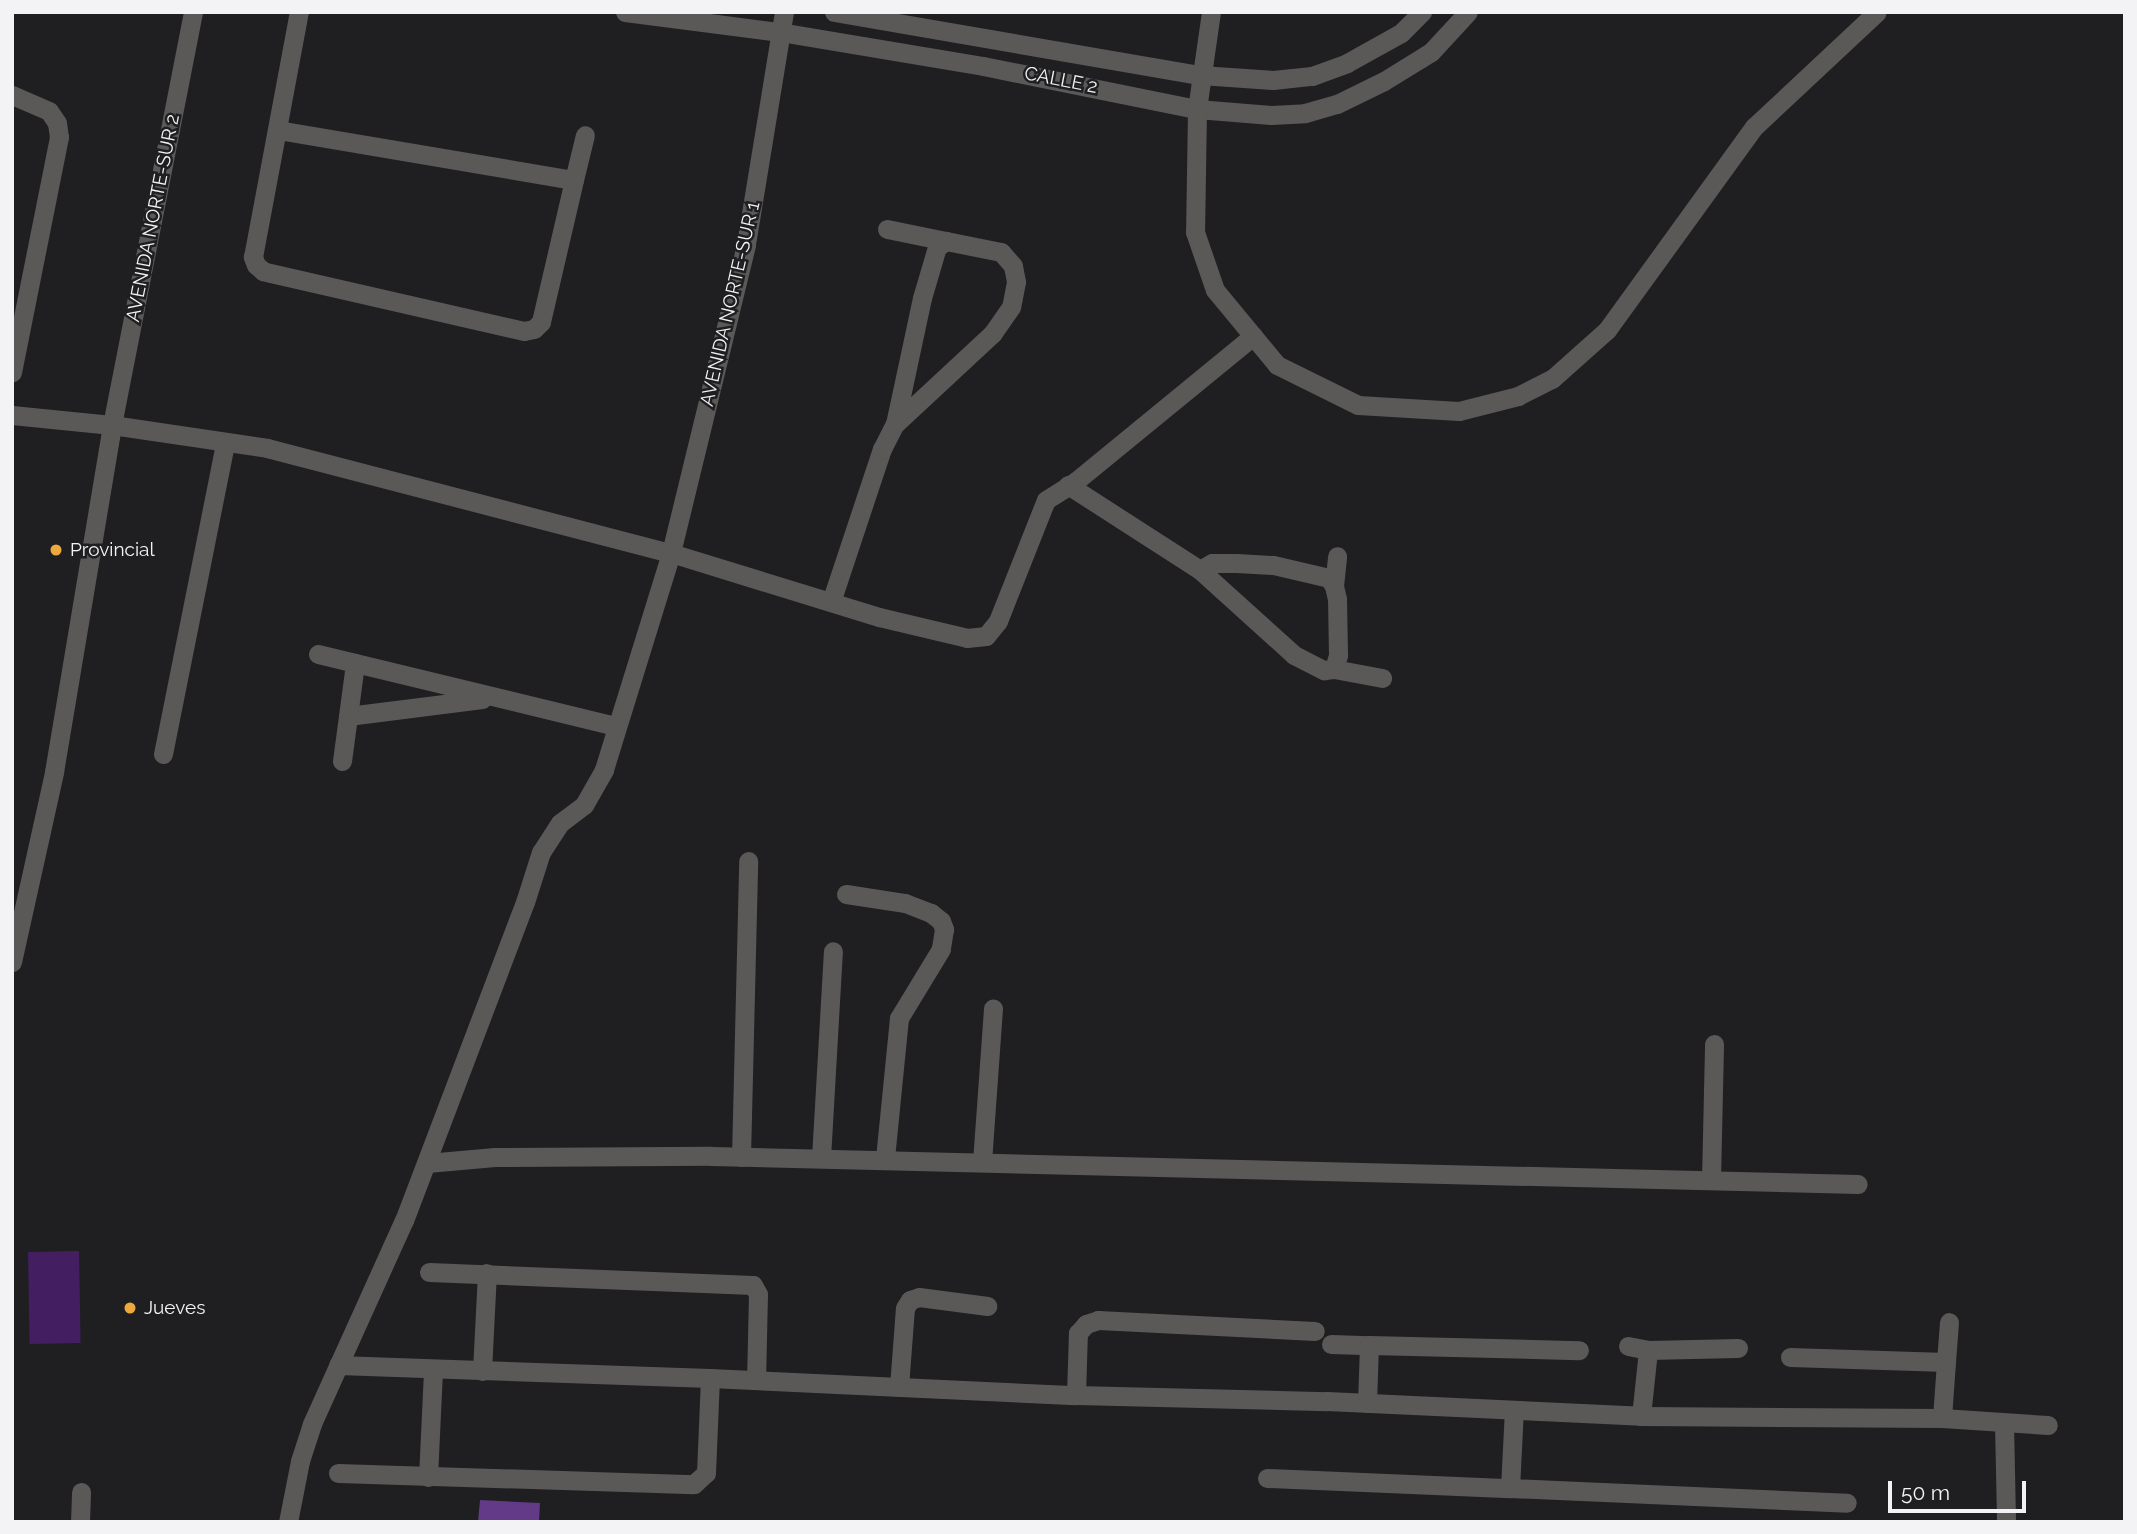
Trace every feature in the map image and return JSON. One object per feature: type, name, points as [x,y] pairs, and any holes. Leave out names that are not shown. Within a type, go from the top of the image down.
[{"type":"street","name":"AVENIDA NORTE-SUR 2","points":[[12,962],[54,772],[112,425],[193,12]]},
{"type":"street","points":[[299,12],[253,257],[263,271],[523,331],[534,329],[541,322],[585,135]]},
{"type":"street","name":"CALLE 2","points":[[625,12],[780,33],[1092,85],[1197,109],[1271,116],[1305,113],[1337,104],[1384,81],[1431,52],[1468,12]]},
{"type":"street","name":"AVENIDA NORTE-SUR 1","points":[[288,1522],[300,1461],[312,1424],[427,1163],[525,902],[541,852],[560,823],[584,805],[604,770],[671,553],[747,245],[784,12]]},
{"type":"street","points":[[834,12],[1200,75],[1273,80],[1312,76],[1374,50],[1401,33],[1422,12]]},
{"type":"street","points":[[1211,12],[1197,109],[1195,232],[1215,290],[1277,365],[1358,405],[1460,411],[1518,396],[1552,379],[1607,330],[1754,127],[1877,12]]},
{"type":"street","points":[[12,95],[49,111],[57,123],[59,137],[12,372]]},
{"type":"street","points":[[278,131],[575,180]]},
{"type":"street","points":[[887,229],[1001,252],[1013,266],[1016,282],[1011,307],[993,333],[895,424]]},
{"type":"street","points":[[831,603],[882,449],[895,424],[932,260],[937,247],[946,241]]},
{"type":"street","points":[[12,415],[112,425],[267,448],[671,553],[831,603],[967,638],[986,636],[998,621],[1046,500],[1252,336]]},
{"type":"street","points":[[908,365],[921,380],[941,382]]},
{"type":"street","points":[[163,754],[225,443]]},
{"type":"street","points":[[1068,485],[1200,570],[1294,655],[1324,670],[1334,669],[1382,678]]},
{"type":"street","points":[[1334,669],[1338,656],[1334,586],[1337,556]]},
{"type":"street","points":[[1200,570],[1212,563],[1273,565],[1315,573],[1329,578],[1334,586]]},
{"type":"street","points":[[318,654],[616,726]]},
{"type":"street","points":[[342,761],[355,663]]},
{"type":"street","points":[[348,716],[494,697]]},
{"type":"street","points":[[741,1157],[748,861]]},
{"type":"street","points":[[846,894],[905,903],[931,913],[941,921],[944,929],[941,949],[902,1008],[899,1018],[886,1159]]},
{"type":"street","points":[[821,1158],[833,951]]},
{"type":"street","points":[[982,1162],[993,1008]]},
{"type":"street","points":[[1711,1179],[1714,1044]]},
{"type":"street","points":[[427,1163],[495,1157],[821,1158],[1858,1184]]},
{"type":"street","points":[[429,1272],[754,1285],[758,1294],[756,1380]]},
{"type":"street","points":[[482,1371],[487,1273]]},
{"type":"street","points":[[899,1387],[905,1308],[910,1300],[919,1297],[987,1306]]},
{"type":"street","points":[[1076,1395],[1078,1333],[1086,1324],[1098,1320],[1315,1331]]},
{"type":"street","points":[[1942,1418],[1948,1322]]},
{"type":"street","points":[[1331,1344],[1579,1350]]},
{"type":"street","points":[[1367,1402],[1369,1345]]},
{"type":"street","points":[[1628,1346],[1648,1350],[1738,1348]]},
{"type":"street","points":[[1642,1416],[1648,1350]]},
{"type":"street","points":[[1790,1357],[1946,1362]]},
{"type":"street","points":[[338,1366],[710,1378],[1076,1395],[1367,1402],[1642,1416],[1942,1418],[2048,1425]]},
{"type":"street","points":[[428,1477],[433,1369]]},
{"type":"street","points":[[338,1473],[694,1484],[706,1473],[710,1378]]},
{"type":"street","points":[[1510,1488],[1514,1410]]},
{"type":"street","points":[[2004,1423],[2006,1522]]},
{"type":"street","points":[[1267,1478],[1847,1503]]},
{"type":"street","points":[[80,1492],[80,1522]]},
{"type":"shaded area","points":[[79,1251],[81,1343],[30,1344],[28,1252]]},
{"type":"building","points":[[480,1500],[540,1503],[539,1522],[478,1522]]},
{"type":"place","name":"Provincial","points":[[56,550]]},
{"type":"place","name":"Jueves","points":[[130,1308]]}]
